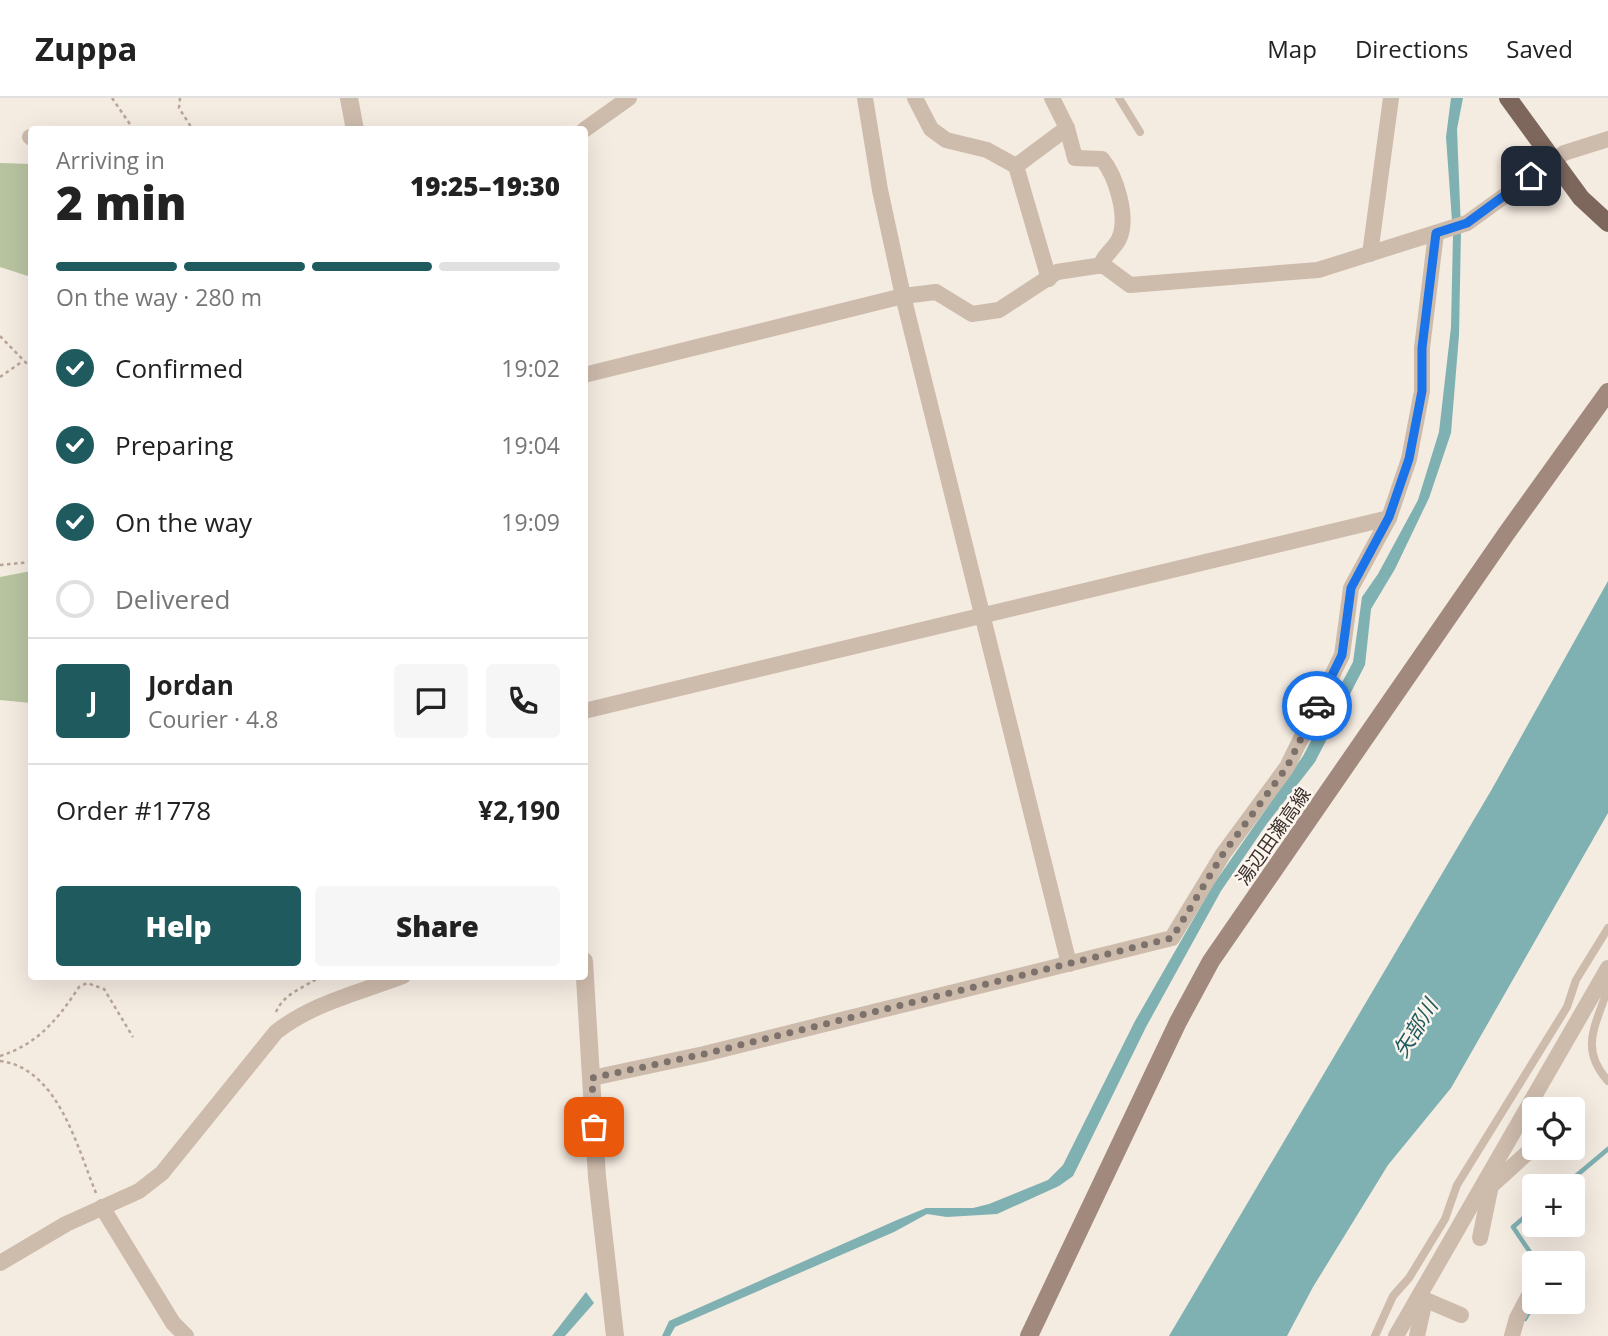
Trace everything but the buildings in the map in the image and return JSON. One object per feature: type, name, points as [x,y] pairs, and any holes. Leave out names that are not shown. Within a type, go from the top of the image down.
[{"type":"main road","points":[[1508,98],[1581,198],[1608,223]]},
{"type":"main road","name":"湯辺田瀬高線","points":[[1029,1336],[1178,1022],[1211,961],[1506,534],[1608,393]]},
{"type":"street","points":[[349,98],[354,126]]},
{"type":"street","points":[[588,127],[629,98]]},
{"type":"street","points":[[865,98],[880,190],[903,296],[1069,964]]},
{"type":"street","points":[[915,98],[932,129],[946,140],[987,149],[1016,166],[1049,279]]},
{"type":"street","points":[[1052,98],[1067,128],[1075,158],[1102,159],[1111,169],[1123,224],[1118,241],[1104,254],[1100,266]]},
{"type":"street","points":[[1370,254],[1391,98]]},
{"type":"street","points":[[1016,166],[1067,128]]},
{"type":"street","points":[[588,374],[903,296],[936,292],[971,313],[999,310],[1057,272],[1103,265],[1130,285],[1318,270],[1467,223],[1564,153],[1608,139]]},
{"type":"street","points":[[592,1078],[704,1054],[1172,938],[1223,854],[1287,767],[1342,655],[1351,588],[1389,517],[1409,459],[1422,391],[1422,348],[1443,231]]},
{"type":"street","points":[[588,711],[1389,517]]},
{"type":"street","points":[[1396,1336],[1422,1298],[1475,1200],[1491,1179],[1608,968]]},
{"type":"street","points":[[0,1263],[66,1224],[139,1191],[162,1173],[276,1032],[296,1016],[392,980]]},
{"type":"street","points":[[585,980],[597,1177],[615,1336]]},
{"type":"street","points":[[1480,1238],[1491,1179],[1522,1156]]},
{"type":"street","points":[[102,1207],[167,1314],[186,1336]]},
{"type":"street","points":[[1422,1298],[1461,1315]]},
{"type":"street","points":[[1417,1336],[1422,1298]]},
{"type":"street","points":[[1512,1336],[1522,1309]]},
{"type":"lane","points":[[1118,98],[1140,132]]},
{"type":"lane","points":[[1375,1336],[1393,1296],[1409,1278],[1445,1219],[1457,1185],[1567,1007],[1576,980],[1608,928]]},
{"type":"lane","points":[[1608,987],[1594,1028],[1590,1052],[1594,1066],[1608,1081]]},
{"type":"path","points":[[112,98],[131,126]]},
{"type":"path","points":[[180,98],[179,108],[190,126]]},
{"type":"path","points":[[0,337],[28,365]]},
{"type":"path","points":[[0,377],[23,361]]},
{"type":"path","points":[[0,565],[28,562]]},
{"type":"path","points":[[276,1032],[275,1015],[280,1003],[315,980]]},
{"type":"path","points":[[0,1058],[20,1050],[40,1037],[79,987],[87,983],[104,989],[133,1037]]},
{"type":"path","points":[[0,1058],[32,1072],[47,1089],[69,1126],[102,1207]]},
{"type":"green space","points":[[0,163],[28,164],[28,276],[0,267]]},
{"type":"green space","points":[[28,572],[28,703],[0,700],[0,577]]},
{"type":"water","points":[[1451,98],[1463,98],[1457,129],[1461,230],[1459,335],[1451,433],[1429,498],[1395,569],[1371,609],[1365,665],[1315,762],[1266,825],[1221,891],[1146,1027],[1073,1176],[1059,1186],[997,1214],[947,1217],[927,1214],[894,1232],[675,1327],[670,1336],[662,1336],[669,1321],[897,1220],[926,1208],[973,1208],[989,1204],[1048,1180],[1063,1165],[1135,1021],[1213,885],[1303,756],[1353,662],[1362,597],[1378,574],[1418,500],[1439,432],[1451,327],[1453,235],[1446,137]]},
{"type":"water","name":"矢部川","points":[[1608,581],[1608,813],[1451,1088],[1388,1165],[1313,1287],[1287,1336],[1169,1336],[1492,789]]},
{"type":"water","points":[[586,1292],[594,1303],[565,1336],[552,1336]]},
{"type":"waterway","points":[[1578,1174],[1608,1149]]},
{"type":"waterway","points":[[1522,1219],[1513,1227],[1529,1251]]},
{"type":"waterway","points":[[1525,1319],[1528,1314]]},
{"type":"way so far","points":[[594,1127],[592,1078],[704,1054],[1172,938],[1223,854],[1287,767],[1317,706]]},
{"type":"route","points":[[1317,706],[1342,655],[1351,588],[1389,517],[1409,459],[1422,391],[1422,348],[1436,233],[1467,223],[1531,176]]}]
